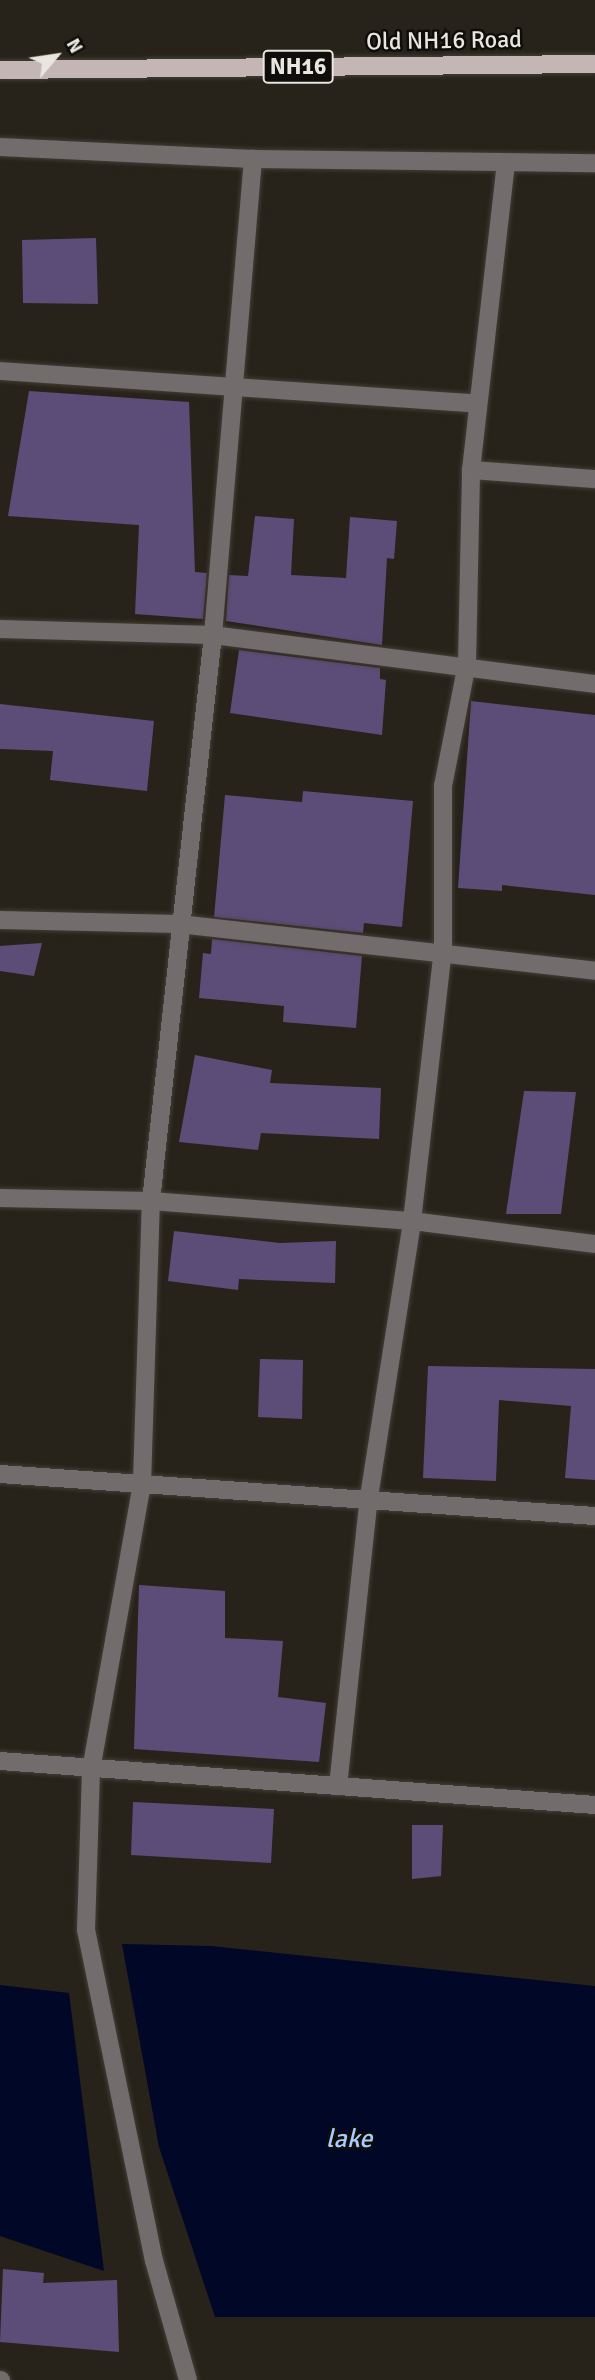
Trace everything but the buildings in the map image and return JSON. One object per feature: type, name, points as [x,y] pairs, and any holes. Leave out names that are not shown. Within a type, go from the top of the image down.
[{"type":"main road","name":"Old NH16 Road","points":[[0,70],[595,64]]},
{"type":"street","points":[[0,146],[253,159],[595,163]]},
{"type":"street","points":[[188,2380],[154,2261],[86,1930],[91,1770],[142,1484],[151,1201],[179,925],[213,635],[253,159]]},
{"type":"street","points":[[338,1786],[369,1497],[412,1222],[443,951],[443,786],[467,664],[471,470],[506,164]]},
{"type":"street","points":[[0,371],[478,404]]},
{"type":"street","points":[[471,470],[595,479]]},
{"type":"street","points":[[0,629],[213,635],[467,664],[595,684]]},
{"type":"street","points":[[0,920],[179,925],[443,951],[595,971]]},
{"type":"street","points":[[0,1198],[151,1201],[412,1222],[595,1244]]},
{"type":"street","points":[[0,1474],[369,1497],[595,1516]]},
{"type":"street","points":[[0,1761],[91,1770],[595,1805]]},
{"type":"water","name":"lake","points":[[122,1944],[211,1946],[595,1986],[595,2317],[215,2317],[159,2147]]},
{"type":"water","points":[[0,1985],[69,1993],[104,2271],[0,2236]]}]
